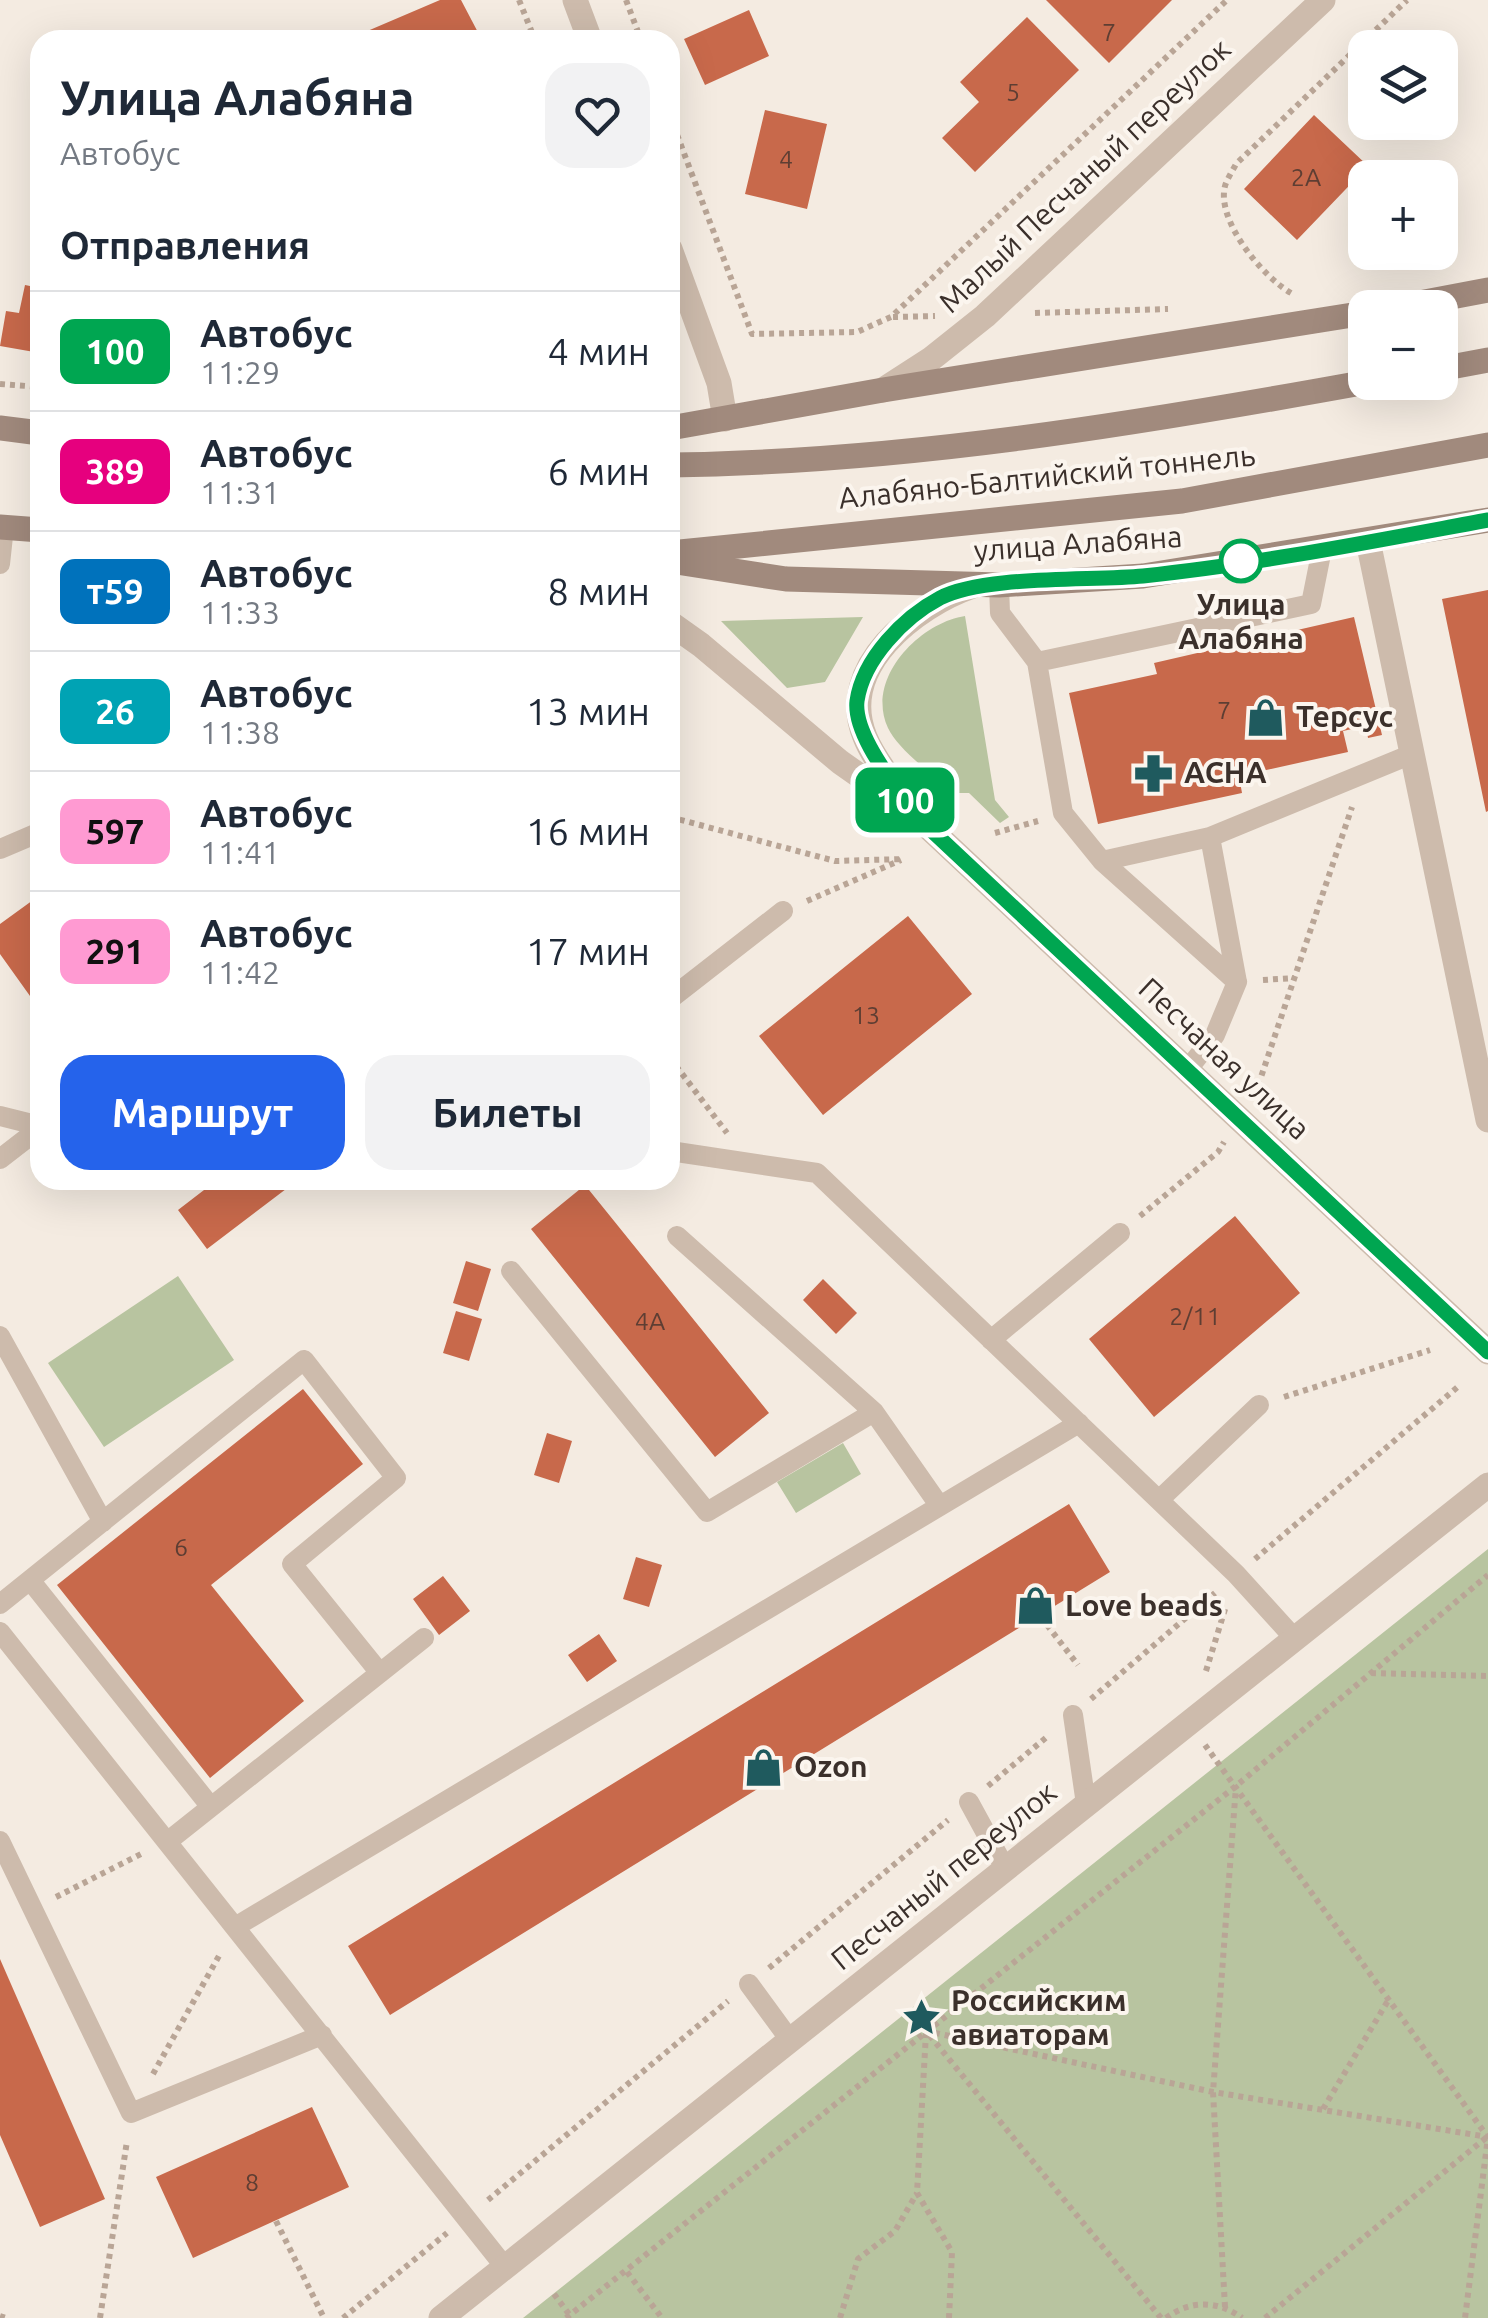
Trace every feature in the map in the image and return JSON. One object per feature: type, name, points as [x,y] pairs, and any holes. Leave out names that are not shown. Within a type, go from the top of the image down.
[{"type":"main road","points":[[1458,296],[1488,290]]},
{"type":"main road","points":[[680,426],[1348,315]]},
{"type":"main road","points":[[1458,366],[1488,360]]},
{"type":"main road","name":"Алабяно-Балтийский тоннель","points":[[680,465],[780,464],[881,454],[1164,419],[1348,385]]},
{"type":"main road","points":[[0,428],[30,432]]},
{"type":"main road","name":"Алабяно-Балтийский тоннель","points":[[680,552],[1182,500],[1488,446]]},
{"type":"main road","name":"улица Алабяна","points":[[680,563],[786,579],[987,585],[1143,576],[1488,520]]},
{"type":"main road","points":[[2,527],[30,529]]},
{"type":"street","points":[[574,0],[586,30]]},
{"type":"street","name":"Малый Песчаный переулок","points":[[883,390],[985,316],[1323,0]]},
{"type":"street","points":[[680,277],[719,383],[724,419]]},
{"type":"street","points":[[1368,542],[1488,1120]]},
{"type":"street","name":"Песчаная улица","points":[[914,814],[865,738],[856,704],[881,648],[916,614],[942,596],[987,585]]},
{"type":"street","name":"Песчаная улица","points":[[680,631],[840,762],[914,814],[1488,1352]]},
{"type":"street","name":"Песчаный переулок","points":[[441,2318],[1488,1486]]},
{"type":"lane","points":[[0,564],[2,527]]},
{"type":"lane","points":[[1037,662],[1311,604],[1322,549]]},
{"type":"lane","points":[[987,585],[1000,612],[1037,662],[1063,814],[1102,861],[1237,982]]},
{"type":"lane","points":[[1102,861],[1210,837],[1412,754]]},
{"type":"lane","points":[[0,849],[30,836]]},
{"type":"lane","points":[[1188,1068],[1215,1035],[1237,982],[1210,837]]},
{"type":"lane","points":[[680,990],[783,911]]},
{"type":"lane","points":[[0,1116],[30,1124]]},
{"type":"lane","points":[[0,1159],[30,1135]]},
{"type":"lane","points":[[680,1152],[817,1172],[1236,1574],[1295,1639]]},
{"type":"lane","points":[[991,1340],[1120,1233]]},
{"type":"lane","points":[[677,1236],[874,1412],[940,1505]]},
{"type":"lane","points":[[511,1271],[707,1512],[874,1412]]},
{"type":"lane","points":[[0,1336],[103,1522]]},
{"type":"lane","points":[[0,1604],[304,1360],[396,1478],[292,1564],[380,1674]]},
{"type":"lane","points":[[1159,1500],[1259,1405]]},
{"type":"lane","points":[[236,1927],[1079,1423]]},
{"type":"lane","points":[[30,1580],[211,1807]]},
{"type":"lane","points":[[0,1632],[505,2266]]},
{"type":"lane","points":[[167,1842],[424,1638]]},
{"type":"lane","points":[[1073,1715],[1086,1804]]},
{"type":"lane","points":[[969,1802],[1005,1868]]},
{"type":"lane","points":[[0,1842],[131,2113],[322,2035]]},
{"type":"lane","points":[[749,1984],[790,2040]]},
{"type":"path","points":[[519,0],[530,30]]},
{"type":"path","points":[[626,0],[637,30]]},
{"type":"path","points":[[680,143],[752,334],[856,332],[890,316],[1227,0]]},
{"type":"path","points":[[1280,298],[1298,297],[1260,268],[1245,248],[1230,218],[1224,188],[1236,164],[1407,0]]},
{"type":"path","points":[[1016,314],[1171,309]]},
{"type":"path","points":[[890,316],[944,316]]},
{"type":"path","points":[[0,384],[30,386]]},
{"type":"path","points":[[1261,1077],[1364,774]]},
{"type":"path","points":[[995,833],[1063,814]]},
{"type":"path","points":[[680,820],[835,862],[904,859],[783,911]]},
{"type":"path","points":[[680,1071],[749,1161]]},
{"type":"path","points":[[1120,1233],[1218,1152]]},
{"type":"path","points":[[1259,1405],[1430,1350]]},
{"type":"path","points":[[343,2318],[969,1802],[1460,1385]]},
{"type":"path","points":[[554,2294],[570,2317],[1236,1786],[1488,1574]]},
{"type":"path","points":[[1047,1625],[1078,1664]]},
{"type":"path","points":[[1371,1674],[1488,1676]]},
{"type":"path","points":[[1218,1762],[1488,2136],[1465,2318]]},
{"type":"path","points":[[1225,2307],[1213,2092],[1236,1786]]},
{"type":"path","points":[[32,1908],[167,1842]]},
{"type":"path","points":[[100,2318],[131,2113],[236,1927]]},
{"type":"path","points":[[1323,2110],[1389,1998]]},
{"type":"path","points":[[926,2031],[1213,2092],[1488,2136]]},
{"type":"path","points":[[840,2318],[858,2258],[896,2231],[917,2193],[926,2031]]},
{"type":"path","points":[[926,2031],[1163,2318],[1192,2304],[1225,2307],[1242,2318]]},
{"type":"path","points":[[1265,2318],[1488,2136]]},
{"type":"path","points":[[917,2193],[952,2252],[948,2318]]},
{"type":"path","points":[[276,2221],[324,2318]]},
{"type":"path","points":[[626,2272],[662,2318]]},
{"type":"green space","points":[[965,616],[995,800],[1009,817],[1000,823],[969,793],[954,793],[909,754],[888,728],[883,709],[890,673],[901,656],[930,630]]},
{"type":"green space","points":[[863,617],[825,682],[787,688],[721,621]]},
{"type":"green space","points":[[178,1276],[234,1360],[104,1447],[48,1363]]},
{"type":"green space","points":[[843,1443],[861,1474],[796,1513],[777,1482]]},
{"type":"green space","points":[[1488,1549],[1488,2318],[523,2318]]},
{"type":"building","points":[[440,0],[461,0],[477,30],[370,30]]},
{"type":"building","points":[[1046,0],[1172,0],[1109,63]]},
{"type":"building","points":[[749,10],[769,56],[705,85],[684,39]]},
{"type":"building","points":[[1027,17],[1079,70],[975,172],[942,138],[979,102],[960,82]]},
{"type":"building","points":[[765,110],[827,124],[807,209],[745,194]]},
{"type":"building","points":[[1314,115],[1362,160],[1348,160],[1348,187],[1297,240],[1244,189]]},
{"type":"building","points":[[25,285],[30,286],[30,351],[0,346],[6,311],[19,313]]},
{"type":"building","points":[[1488,590],[1488,811],[1486,812],[1442,599]]},
{"type":"building","points":[[1354,617],[1382,735],[1368,738],[1366,726],[1343,731],[1348,752],[1239,776],[1242,793],[1098,824],[1069,693],[1157,674],[1154,663]]},
{"type":"building","points":[[30,902],[30,996],[0,954],[0,924]]},
{"type":"building","points":[[908,916],[972,994],[823,1115],[759,1036]]},
{"type":"building","points":[[204,1190],[285,1190],[207,1249],[178,1210]]},
{"type":"building","points":[[579,1190],[589,1190],[769,1413],[715,1457],[531,1229]]},
{"type":"building","points":[[1235,1216],[1300,1293],[1154,1417],[1089,1339]]},
{"type":"building","points":[[466,1261],[491,1269],[478,1311],[453,1303]]},
{"type":"building","points":[[823,1279],[857,1313],[836,1334],[803,1300]]},
{"type":"building","points":[[456,1311],[482,1319],[469,1361],[443,1353]]},
{"type":"building","points":[[303,1389],[363,1464],[211,1585],[304,1701],[210,1778],[57,1585]]},
{"type":"building","points":[[547,1433],[572,1441],[559,1483],[534,1475]]},
{"type":"building","points":[[1069,1504],[1110,1572],[390,2015],[348,1946]]},
{"type":"building","points":[[636,1557],[662,1565],[649,1607],[623,1599]]},
{"type":"building","points":[[443,1576],[470,1611],[439,1635],[413,1599]]},
{"type":"building","points":[[599,1634],[617,1661],[587,1682],[568,1655]]},
{"type":"building","points":[[0,1959],[105,2199],[40,2227],[0,2135]]},
{"type":"building","points":[[312,2107],[349,2187],[193,2258],[156,2177]]},
{"type":"bus line","name":"100","points":[[1488,520],[1143,576],[975,586],[942,596],[916,614],[881,648],[856,704],[865,738],[914,814],[1488,1352]]},
{"type":"place","name":"Улица Алабяна","points":[[1241,561]]},
{"type":"place","name":"Терсус","points":[[1266,717]]},
{"type":"place","name":"АСНА","points":[[1154,773]]},
{"type":"place","name":"Love beads","points":[[1035,1606]]},
{"type":"place","name":"Ozon","points":[[764,1767]]},
{"type":"place","name":"Российским авиаторам","points":[[921,2018]]}]
